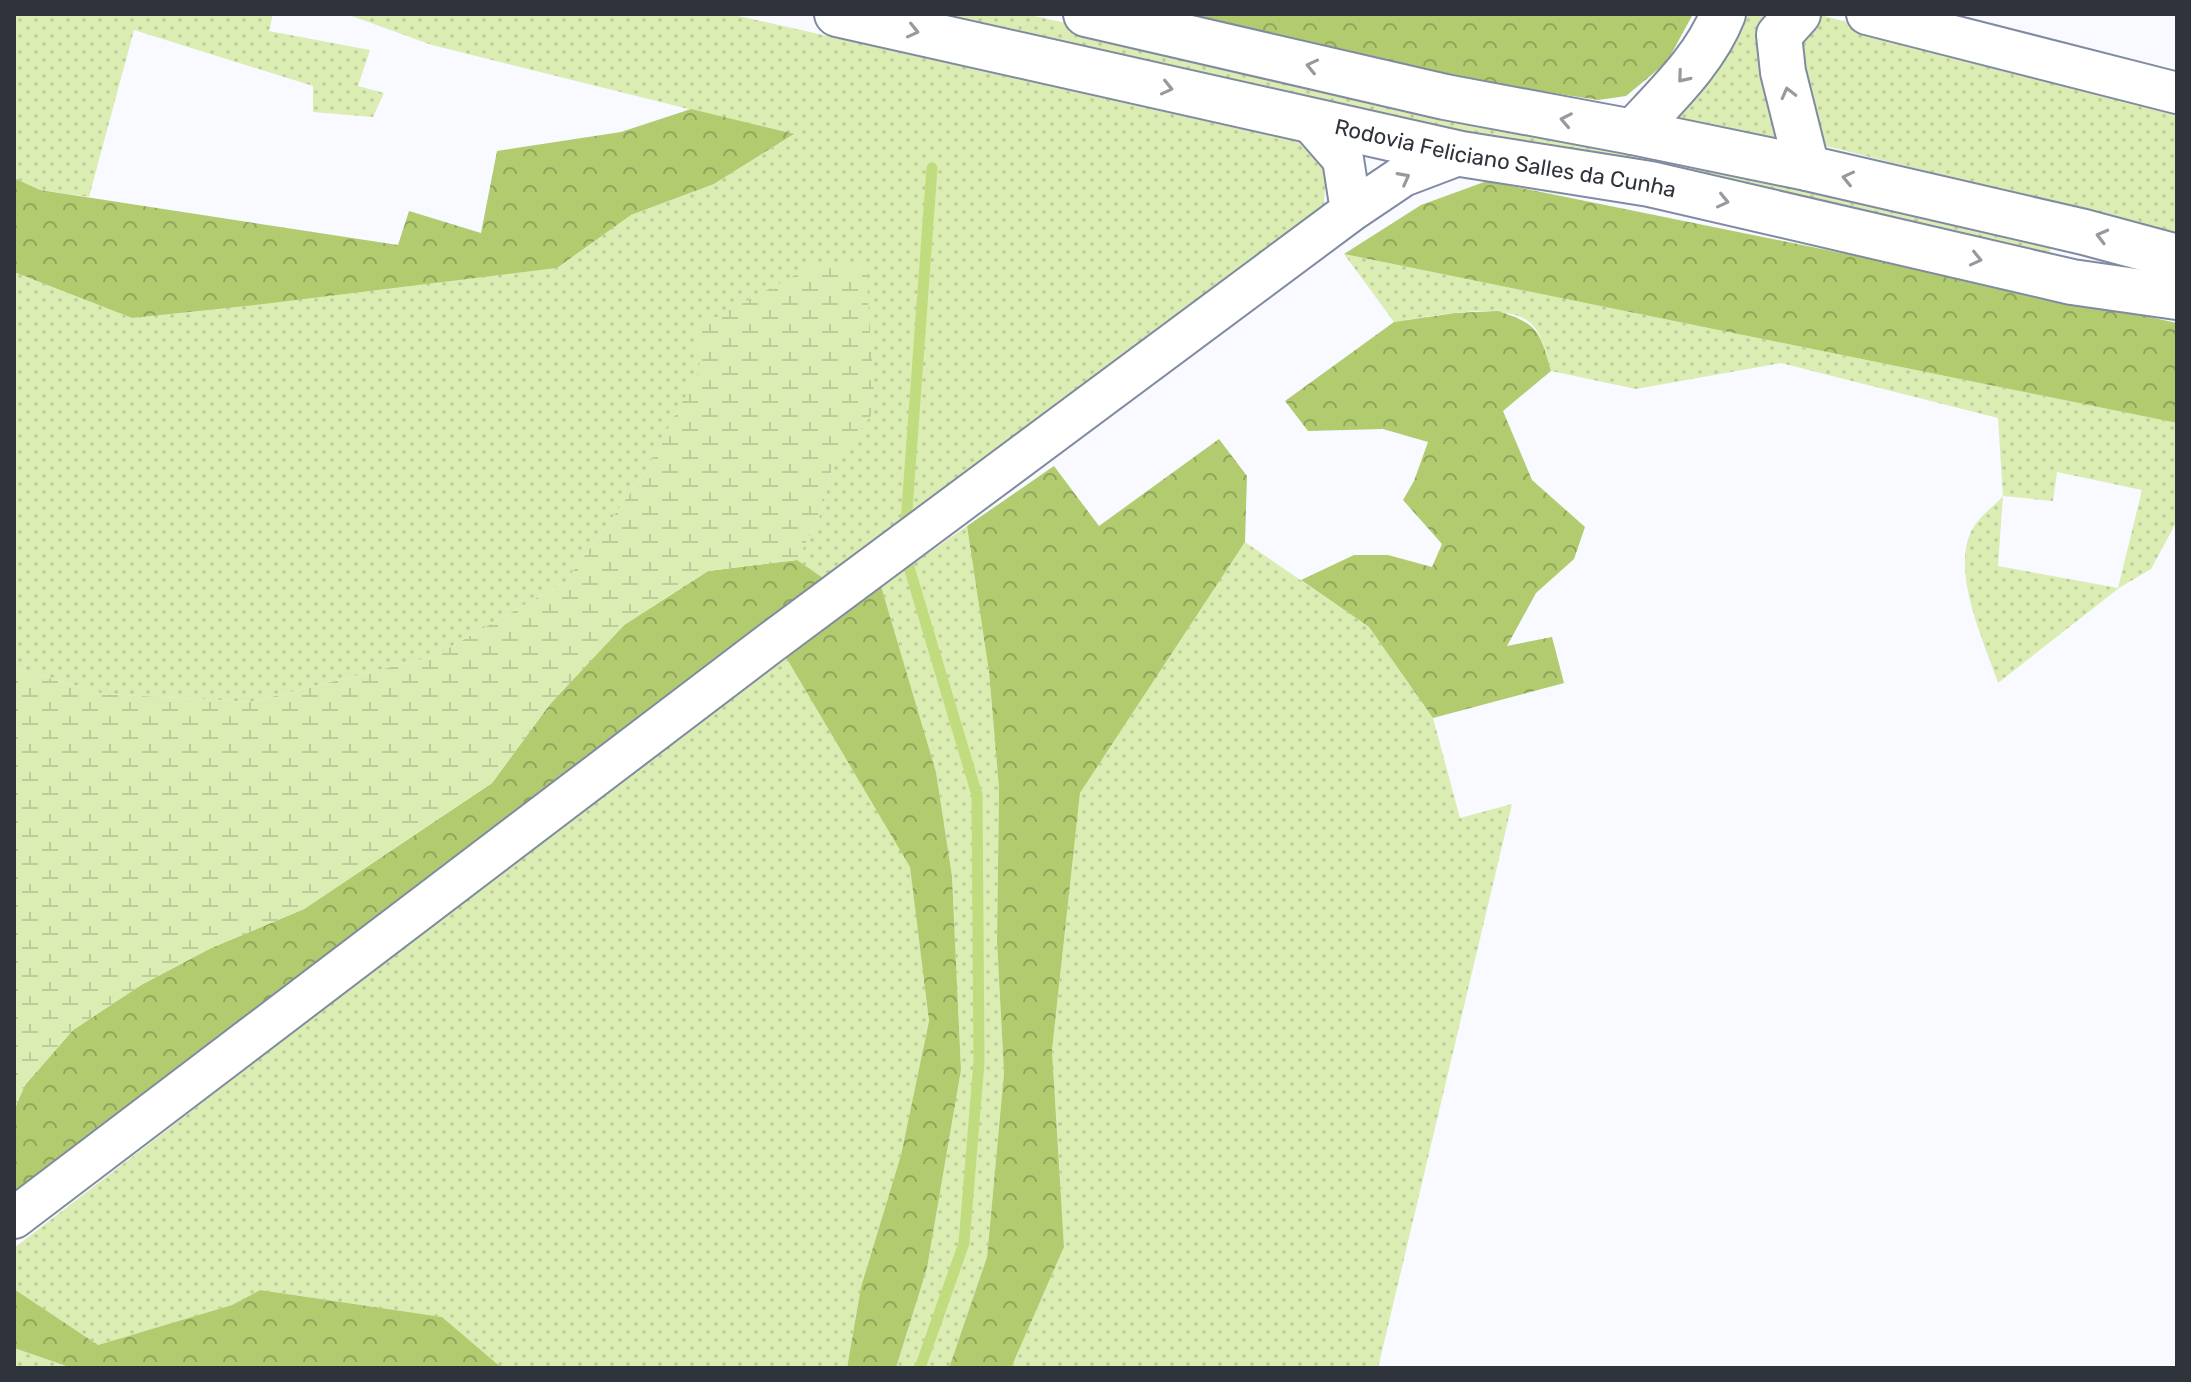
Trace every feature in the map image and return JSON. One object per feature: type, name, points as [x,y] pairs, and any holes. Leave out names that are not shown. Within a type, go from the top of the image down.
[{"type":"main road","name":"Rodovia Feliciano Salles da Cunha","points":[[837,14],[1461,154],[1650,184],[2072,282],[2177,297]]},
{"type":"main road","points":[[1086,14],[1445,97],[1807,168],[2084,232],[2177,257]]},
{"type":"main road","points":[[1633,132],[1688,73],[1723,14]]},
{"type":"main road","points":[[1798,14],[1779,35],[1783,72],[1807,168]]},
{"type":"street","points":[[1867,14],[2177,93]]},
{"type":"street","points":[[1309,120],[1343,159],[1351,211]]},
{"type":"street","points":[[14,1218],[769,644],[1351,211],[1403,176],[1461,154]]},
{"type":"green space","points":[[14,14],[273,14],[269,31],[370,50],[358,86],[384,93],[373,117],[313,112],[313,86],[134,30],[89,197],[40,190],[14,178]]},
{"type":"green space","points":[[346,14],[730,14],[1299,142],[1326,169],[1324,204],[829,582],[797,560],[822,511],[832,468],[875,409],[696,328],[701,369],[642,477],[566,581],[435,656],[251,702],[104,694],[14,668],[14,272],[132,318],[557,268],[631,215],[714,184],[793,135],[432,45]]},
{"type":"green space","points":[[889,14],[1026,14],[1437,108],[2043,238],[2051,247],[2048,259]]},
{"type":"green space","points":[[1177,14],[1693,14],[1667,62],[1626,96],[1598,100],[1451,77]]},
{"type":"green space","points":[[1730,14],[1791,14],[1795,145],[1660,118]]},
{"type":"green space","points":[[1817,14],[2177,111],[2177,234],[1818,144],[1792,32]]},
{"type":"green space","points":[[691,109],[794,134],[714,184],[631,215],[557,268],[132,318],[14,272],[14,178],[40,190],[398,245],[409,211],[481,233],[497,151],[621,132]]},
{"type":"green space","points":[[1487,181],[2177,323],[2177,423],[1344,254],[1421,205]]},
{"type":"green space","points":[[1344,254],[2177,423],[2177,521],[2151,569],[2119,588],[1998,683],[1971,605],[1965,564],[1973,528],[2003,496],[1998,418],[1781,363],[1636,389],[1551,371],[1537,331],[1528,321],[1516,315],[1463,312],[1394,322]],"holes":[[[2057,472],[2142,490],[2118,588],[1998,566],[2003,496],[2053,501]]]},
{"type":"green space","points":[[818,263],[866,266],[875,410],[832,468],[822,511],[797,560],[708,571],[624,625],[550,704],[492,783],[304,909],[211,948],[141,985],[73,1030],[25,1085],[14,1110],[14,668],[104,694],[251,702],[435,656],[566,581],[642,477],[700,369],[696,328]]},
{"type":"green space","points":[[1498,311],[1522,320],[1535,331],[1544,347],[1551,371],[1503,411],[1532,480],[1585,527],[1574,559],[1536,593],[1507,646],[1552,637],[1564,683],[1433,718],[1369,627],[1301,580],[1354,555],[1388,555],[1432,567],[1442,544],[1403,500],[1414,481],[1428,442],[1383,429],[1308,431],[1285,401],[1394,322],[1455,313]]},
{"type":"green space","points":[[1219,439],[1247,476],[1245,542],[1080,793],[1052,1050],[1064,1247],[1011,1368],[949,1368],[987,1257],[1004,1073],[997,942],[999,788],[989,672],[967,526],[1054,466],[1099,526]]},
{"type":"green space","points":[[967,526],[989,672],[999,788],[997,942],[1004,1073],[987,1257],[949,1368],[896,1368],[927,1268],[961,1070],[952,876],[936,772],[881,586]]},
{"type":"green space","points":[[1245,542],[1369,627],[1433,718],[1460,818],[1512,804],[1378,1368],[1011,1368],[1064,1247],[1052,1050],[1080,793]]},
{"type":"green space","points":[[797,560],[829,582],[14,1198],[14,1110],[25,1085],[73,1030],[141,985],[211,948],[304,909],[492,783],[550,704],[624,625],[708,571]]},
{"type":"green space","points":[[881,586],[936,772],[952,876],[961,1070],[927,1268],[896,1368],[847,1368],[861,1287],[901,1155],[929,1021],[910,867],[784,654]]},
{"type":"green space","points":[[784,654],[910,866],[929,1021],[901,1155],[861,1287],[847,1368],[502,1368],[442,1317],[260,1290],[232,1305],[98,1345],[14,1289],[14,1248]]},
{"type":"green space","points":[[14,1289],[98,1345],[232,1305],[260,1290],[442,1317],[502,1368],[72,1368],[14,1348]]},
{"type":"green space","points":[[14,1348],[72,1368],[14,1368]]},
{"type":"waterway","points":[[906,523],[932,168]]},
{"type":"waterway","points":[[909,567],[977,795],[979,1062],[964,1243],[920,1368]]}]
